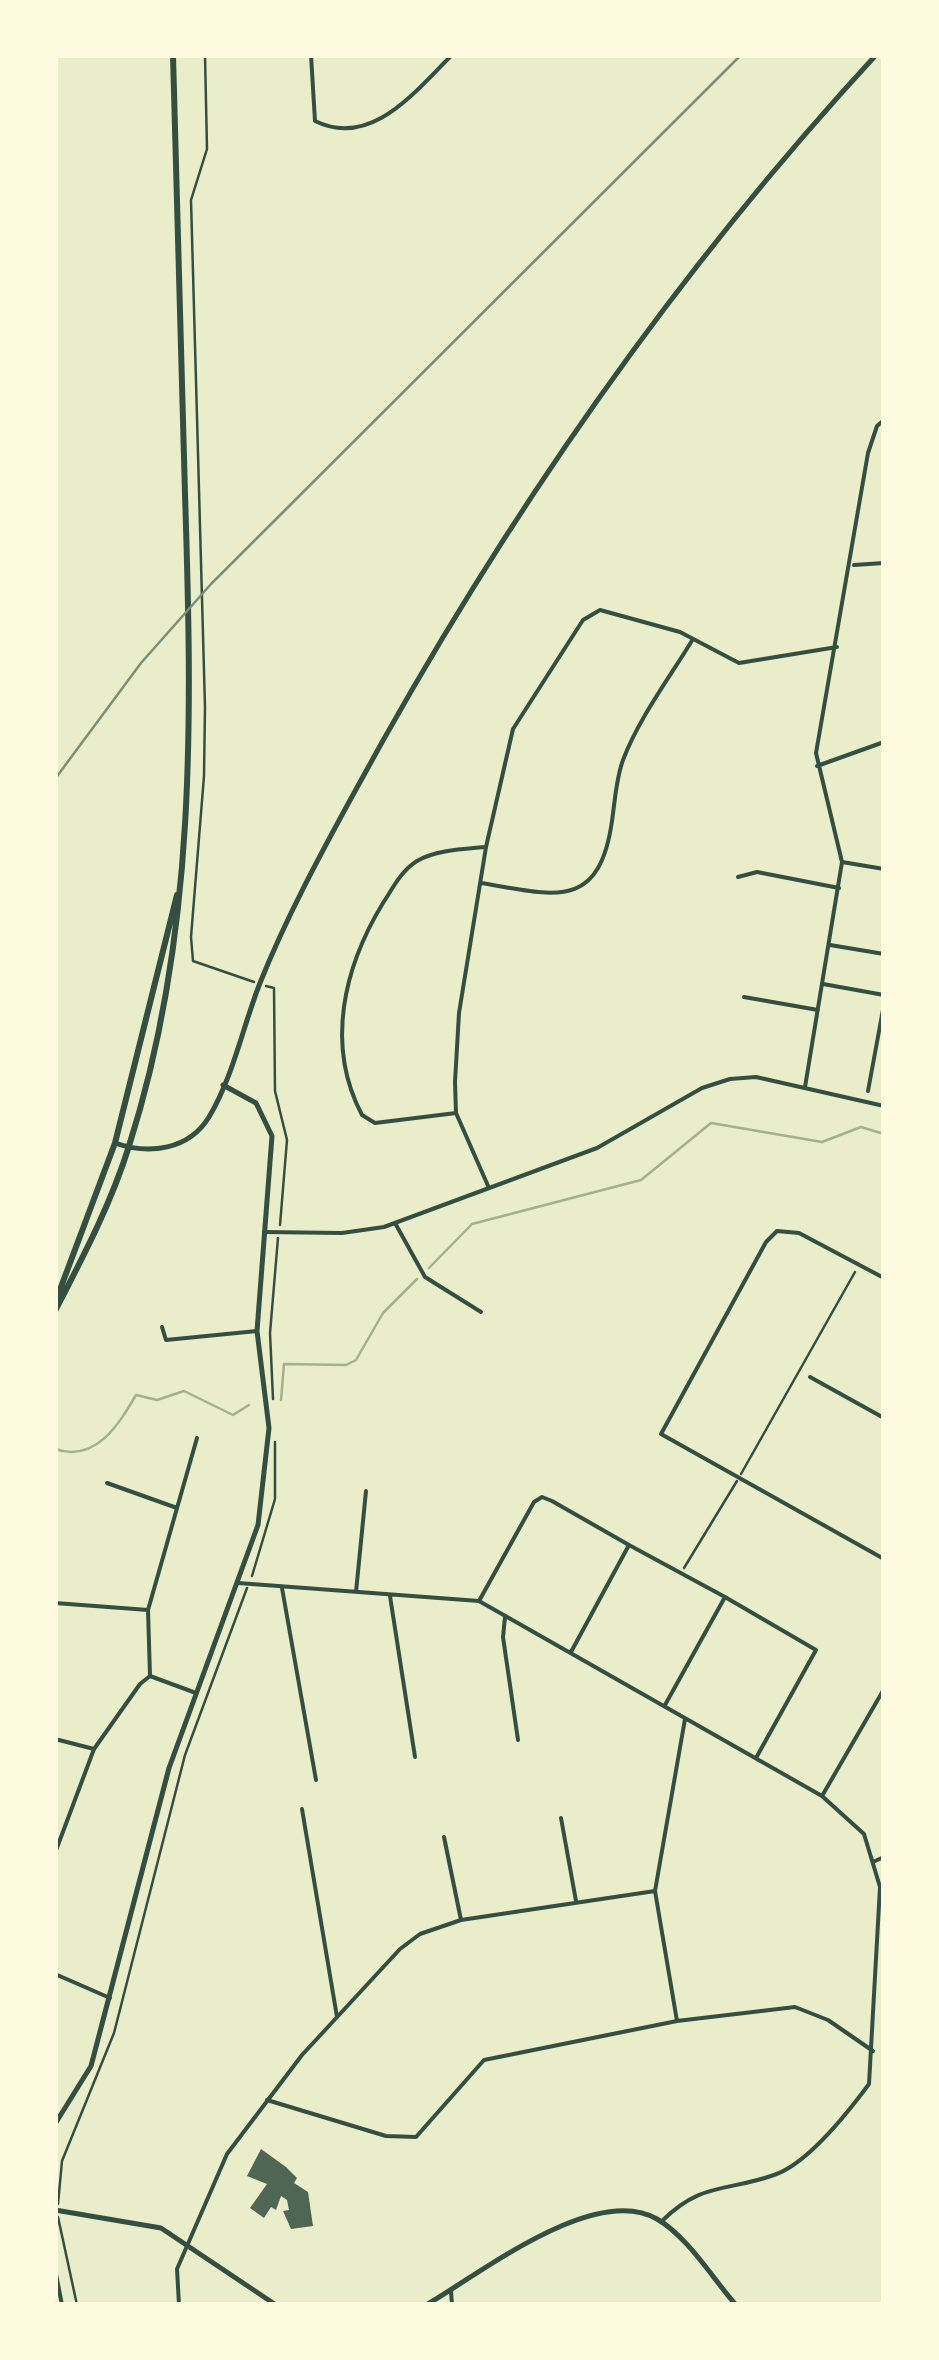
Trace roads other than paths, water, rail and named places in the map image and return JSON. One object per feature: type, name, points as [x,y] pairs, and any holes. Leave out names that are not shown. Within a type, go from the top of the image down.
[{"type":"highway","points":[[55,1311],[96,1234],[129,1148],[169,985],[181,912],[190,746],[189,648],[172,55]]},
{"type":"highway","points":[[55,1302],[115,1143],[181,879]]},
{"type":"street","points":[[311,55],[315,121],[359,126],[390,115],[452,55]]},
{"type":"street","points":[[115,1143],[129,1148],[169,1147],[190,1137],[209,1116],[260,984],[354,792],[552,470],[709,252],[876,55]]},
{"type":"street","points":[[805,1087],[842,862],[817,766],[868,452],[876,426],[884,420]]},
{"type":"street","points":[[852,565],[884,563]]},
{"type":"street","points":[[489,1188],[456,1113],[458,1014],[486,846],[512,729],[582,620],[600,610],[693,639],[747,664],[836,647]]},
{"type":"street","points":[[480,883],[541,892],[586,883],[608,855],[618,779],[628,747],[693,639]]},
{"type":"street","points":[[817,766],[884,742]]},
{"type":"street","points":[[456,1113],[376,1123],[362,1115],[352,1097],[340,1022],[360,942],[401,876],[420,859],[486,846]]},
{"type":"street","points":[[842,862],[884,869]]},
{"type":"street","points":[[738,877],[756,872],[839,888]]},
{"type":"street","points":[[829,944],[884,954]]},
{"type":"street","points":[[822,984],[884,995]]},
{"type":"street","points":[[744,997],[818,1010]]},
{"type":"street","points":[[868,1091],[884,1004]]},
{"type":"street","points":[[262,1232],[342,1233],[395,1223],[596,1148],[702,1088],[730,1079],[756,1077],[884,1106]]},
{"type":"street","points":[[55,2124],[90,2066],[111,1998],[148,1842],[196,1692],[258,1525],[268,1428],[257,1331],[272,1136],[256,1103],[223,1085]]},
{"type":"street","points":[[395,1223],[425,1278],[480,1312]]},
{"type":"street","points":[[884,1278],[799,1233],[777,1231],[766,1242],[661,1434],[884,1559]]},
{"type":"street","points":[[162,1328],[166,1340],[257,1331]]},
{"type":"street","points":[[810,1377],[884,1418]]},
{"type":"street","points":[[150,1676],[148,1610],[198,1438]]},
{"type":"street","points":[[107,1484],[178,1508]]},
{"type":"street","points":[[356,1592],[366,1491]]},
{"type":"street","points":[[478,1601],[534,1502],[542,1497],[682,1572],[816,1650],[756,1758]]},
{"type":"street","points":[[571,1652],[629,1545]]},
{"type":"street","points":[[238,1583],[248,1587],[478,1601],[822,1796],[858,1826],[875,1861],[880,1918],[869,2084],[850,2109],[789,2167],[776,2174],[695,2194],[680,2201],[662,2222]]},
{"type":"street","points":[[282,1588],[316,1780]]},
{"type":"street","points":[[390,1596],[414,1756]]},
{"type":"street","points":[[665,1705],[725,1598]]},
{"type":"street","points":[[55,1604],[148,1610]]},
{"type":"street","points":[[504,1617],[503,1637],[518,1740]]},
{"type":"street","points":[[150,1676],[196,1692]]},
{"type":"street","points":[[55,1853],[94,1748],[150,1676]]},
{"type":"street","points":[[822,1796],[883,1692]]},
{"type":"street","points":[[677,2021],[655,1891],[685,1719]]},
{"type":"street","points":[[55,1739],[94,1748]]},
{"type":"street","points":[[302,1809],[337,2018]]},
{"type":"street","points":[[562,1818],[576,1902]]},
{"type":"street","points":[[444,1837],[461,1920]]},
{"type":"street","points":[[875,1861],[884,1856]]},
{"type":"street","points":[[179,2305],[177,2269],[186,2240],[227,2154],[267,2100],[400,1949],[420,1934],[461,1920],[655,1891]]},
{"type":"street","points":[[55,1974],[111,1998]]},
{"type":"street","points":[[267,2100],[386,2136],[416,2138],[484,2060],[677,2021],[795,2007],[828,2020],[873,2052]]},
{"type":"street","points":[[426,2305],[560,2227],[597,2212],[627,2209],[662,2222],[736,2305]]},
{"type":"street","points":[[56,2210],[161,2228],[186,2240],[276,2305]]},
{"type":"street","points":[[55,2269],[62,2305]]},
{"type":"street","points":[[451,2290],[452,2305]]},
{"type":"waterway","points":[[429,1268],[472,1224],[641,1180],[711,1123],[822,1142],[861,1127],[884,1134]]},
{"type":"waterway","points":[[281,1400],[284,1364],[346,1365],[356,1360],[383,1313],[417,1279]]},
{"type":"waterway","points":[[55,1449],[70,1452],[94,1446],[114,1429],[136,1395],[157,1400],[184,1391],[233,1415],[249,1405]]},
{"type":"railway","points":[[55,779],[141,663],[211,584],[741,55]]}]
